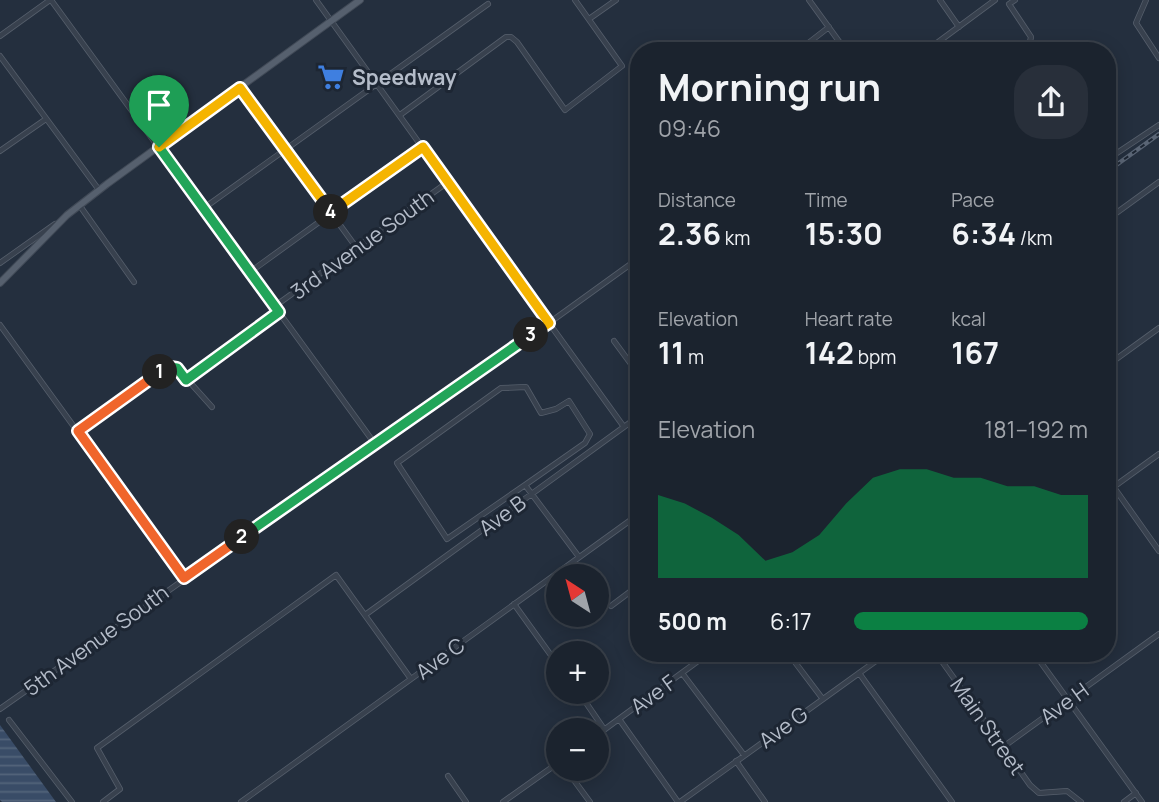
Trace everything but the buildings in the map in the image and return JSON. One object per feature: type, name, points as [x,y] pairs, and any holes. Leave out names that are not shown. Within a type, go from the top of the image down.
[{"type":"main road","points":[[0,283],[67,215],[360,0]]},
{"type":"street","points":[[0,36],[50,0],[374,444]]},
{"type":"street","points":[[316,0],[624,427]]},
{"type":"street","points":[[400,115],[506,37],[517,42],[565,110],[622,66],[575,0]]},
{"type":"street","points":[[589,19],[615,0]]},
{"type":"street","points":[[809,0],[840,42]]},
{"type":"street","points":[[940,0],[959,27]]},
{"type":"street","points":[[938,42],[995,0]]},
{"type":"street","points":[[1015,0],[1009,4],[1031,37],[1030,42]]},
{"type":"street","points":[[1146,0],[1136,23],[1159,58]]},
{"type":"street","points":[[204,208],[488,4]]},
{"type":"street","points":[[810,42],[829,27]]},
{"type":"street","points":[[0,56],[99,190]]},
{"type":"street","points":[[240,88],[356,247]]},
{"type":"street","points":[[0,151],[46,118]]},
{"type":"street","points":[[1116,154],[1159,125]]},
{"type":"street","points":[[250,272],[423,147]]},
{"type":"street","name":"3rd Avenue South","points":[[275,306],[449,182]]},
{"type":"street","points":[[1116,213],[1159,182]]},
{"type":"street","points":[[79,206],[134,282]]},
{"type":"street","points":[[0,263],[67,215]]},
{"type":"street","name":"5th Avenue South","points":[[0,709],[630,264]]},
{"type":"street","name":"3rd Avenue South","points":[[186,380],[279,312]]},
{"type":"street","points":[[0,324],[184,578]]},
{"type":"street","points":[[1116,359],[1159,328]]},
{"type":"street","points":[[614,341],[630,362]]},
{"type":"street","points":[[78,431],[170,367],[177,368],[212,407]]},
{"type":"street","points":[[501,387],[526,387],[541,413],[556,409],[569,401],[590,434],[585,443],[525,485],[447,539],[397,463],[501,387]]},
{"type":"street","name":"Ave B","points":[[365,615],[630,423]]},
{"type":"street","points":[[1116,486],[1159,454]]},
{"type":"street","points":[[525,485],[579,557]]},
{"type":"street","points":[[1116,490],[1159,551]]},
{"type":"street","name":"Ave C","points":[[241,802],[630,520]]},
{"type":"street","points":[[103,802],[120,789],[97,748],[336,575],[411,679]]},
{"type":"street","points":[[611,606],[630,592]]},
{"type":"street","points":[[514,604],[546,648]]},
{"type":"street","name":"Ave H","points":[[1003,747],[1159,634]]},
{"type":"street","name":"Ave F","points":[[609,726],[697,662]]},
{"type":"street","points":[[795,662],[822,698]]},
{"type":"street","name":"Ave G","points":[[679,802],[874,662]]},
{"type":"street","name":"Main Street","points":[[942,662],[1030,785],[1039,793],[1067,791],[1081,802]]},
{"type":"street","points":[[1041,662],[1142,802]]},
{"type":"street","points":[[682,673],[744,755]]},
{"type":"street","points":[[859,673],[953,802]]},
{"type":"street","points":[[619,719],[679,802]]},
{"type":"street","points":[[9,720],[72,802]]},
{"type":"street","points":[[736,761],[765,802]]},
{"type":"street","points":[[503,802],[546,772]]},
{"type":"street","points":[[448,776],[466,802]]},
{"type":"street","points":[[575,781],[590,802]]},
{"type":"street","points":[[1124,802],[1136,793]]},
{"type":"water","points":[[0,725],[56,802],[0,800]]},
{"type":"railway","points":[[1116,165],[1159,134]]},
{"type":"place","name":"Speedway","points":[[331,77]]},
{"type":"route","points":[[240,88],[331,213],[423,147],[549,323],[184,578],[78,431],[165,369],[177,368],[186,380],[279,312],[159,147],[240,88]]}]
